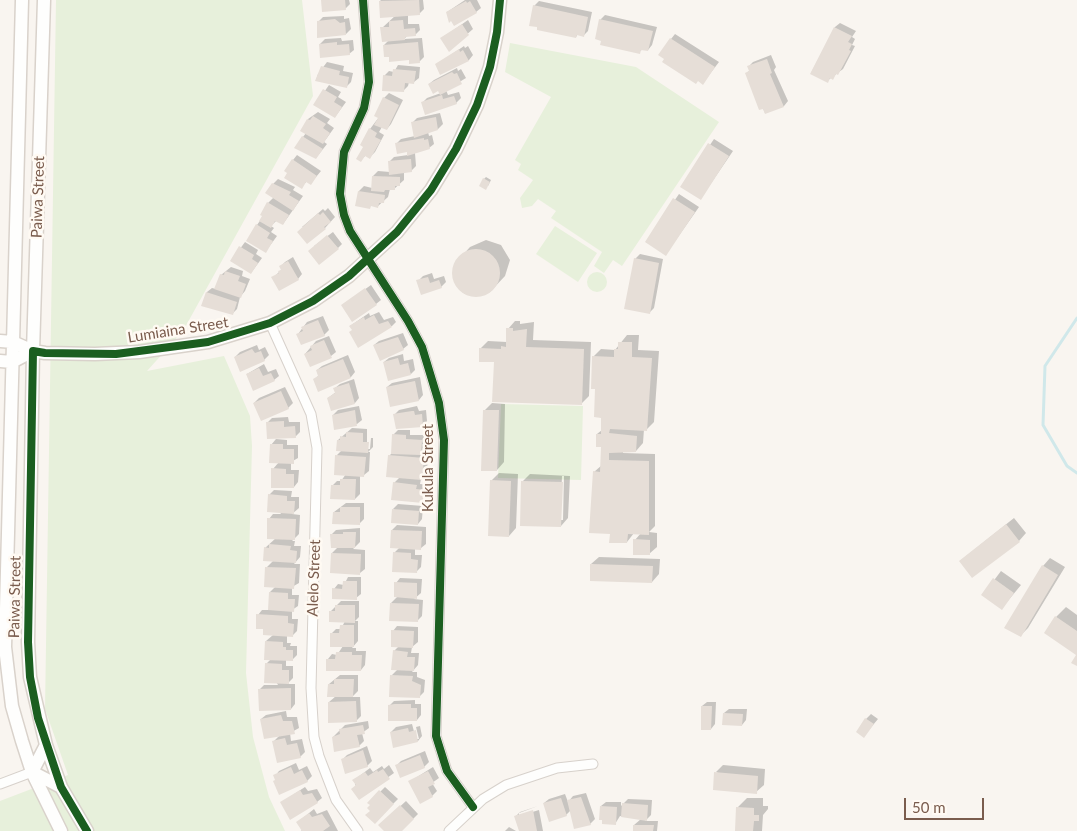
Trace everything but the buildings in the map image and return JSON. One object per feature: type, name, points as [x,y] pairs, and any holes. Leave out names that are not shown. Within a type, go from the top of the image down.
[{"type":"street","name":"Paiwa Street","points":[[22,0],[6,341],[5,647],[12,706],[32,772],[61,831]]},
{"type":"street","name":"Paiwa Street","points":[[44,0],[33,351],[28,642],[30,677],[46,745],[61,787],[88,831]]},
{"type":"street","name":"Kukula Street","points":[[363,0],[369,82],[364,108],[344,152],[339,185],[346,221],[422,347],[439,402],[444,440],[436,736],[447,771],[473,806]]},
{"type":"street","name":"Lumiaina Street","points":[[6,341],[33,351],[95,354],[148,351],[208,342],[270,323],[312,301],[349,276],[397,232],[431,190],[463,136],[477,105],[490,67],[497,32],[500,0]]},
{"type":"street","name":"Alelo Street","points":[[270,323],[311,414],[317,448],[311,696],[314,737],[318,756],[336,800],[358,831]]},
{"type":"street","points":[[6,361],[33,351]]},
{"type":"street","points":[[0,784],[32,772],[46,745]]},
{"type":"street","points":[[450,831],[473,806],[506,785],[535,774],[593,764]]},
{"type":"street","points":[[32,772],[61,787]]},
{"type":"green space","points":[[56,0],[302,0],[313,96],[183,331],[147,371],[224,356],[250,416],[252,446],[246,673],[253,737],[269,797],[285,831],[0,831],[0,801],[68,775],[45,709]]},
{"type":"green space","points":[[510,43],[636,67],[719,122],[622,266],[613,260],[604,273],[594,266],[602,252],[551,218],[556,211],[538,199],[532,206],[522,208],[520,198],[533,180],[518,170],[521,164],[515,160],[551,97],[505,72]]},
{"type":"green space","points":[[555,226],[597,253],[578,282],[536,254]]},
{"type":"green space","points":[[597,272],[604,275],[607,282],[604,289],[597,292],[590,289],[587,282],[590,275]]},
{"type":"green space","points":[[501,404],[583,406],[581,480],[498,478]]},
{"type":"waterway","points":[[1077,318],[1045,366],[1043,425],[1067,466],[1077,473]]},
{"type":"cycle path","points":[[363,0],[369,82],[364,108],[344,152],[340,194],[344,215],[350,231],[408,321],[422,347],[439,403],[444,440],[436,736],[447,771],[473,807]]},
{"type":"cycle path","points":[[87,831],[61,787],[38,718],[30,677],[28,642],[33,351],[45,353],[116,354],[208,342],[270,323],[313,301],[349,276],[397,232],[431,190],[456,149],[477,105],[490,67],[497,32],[500,0]]}]
